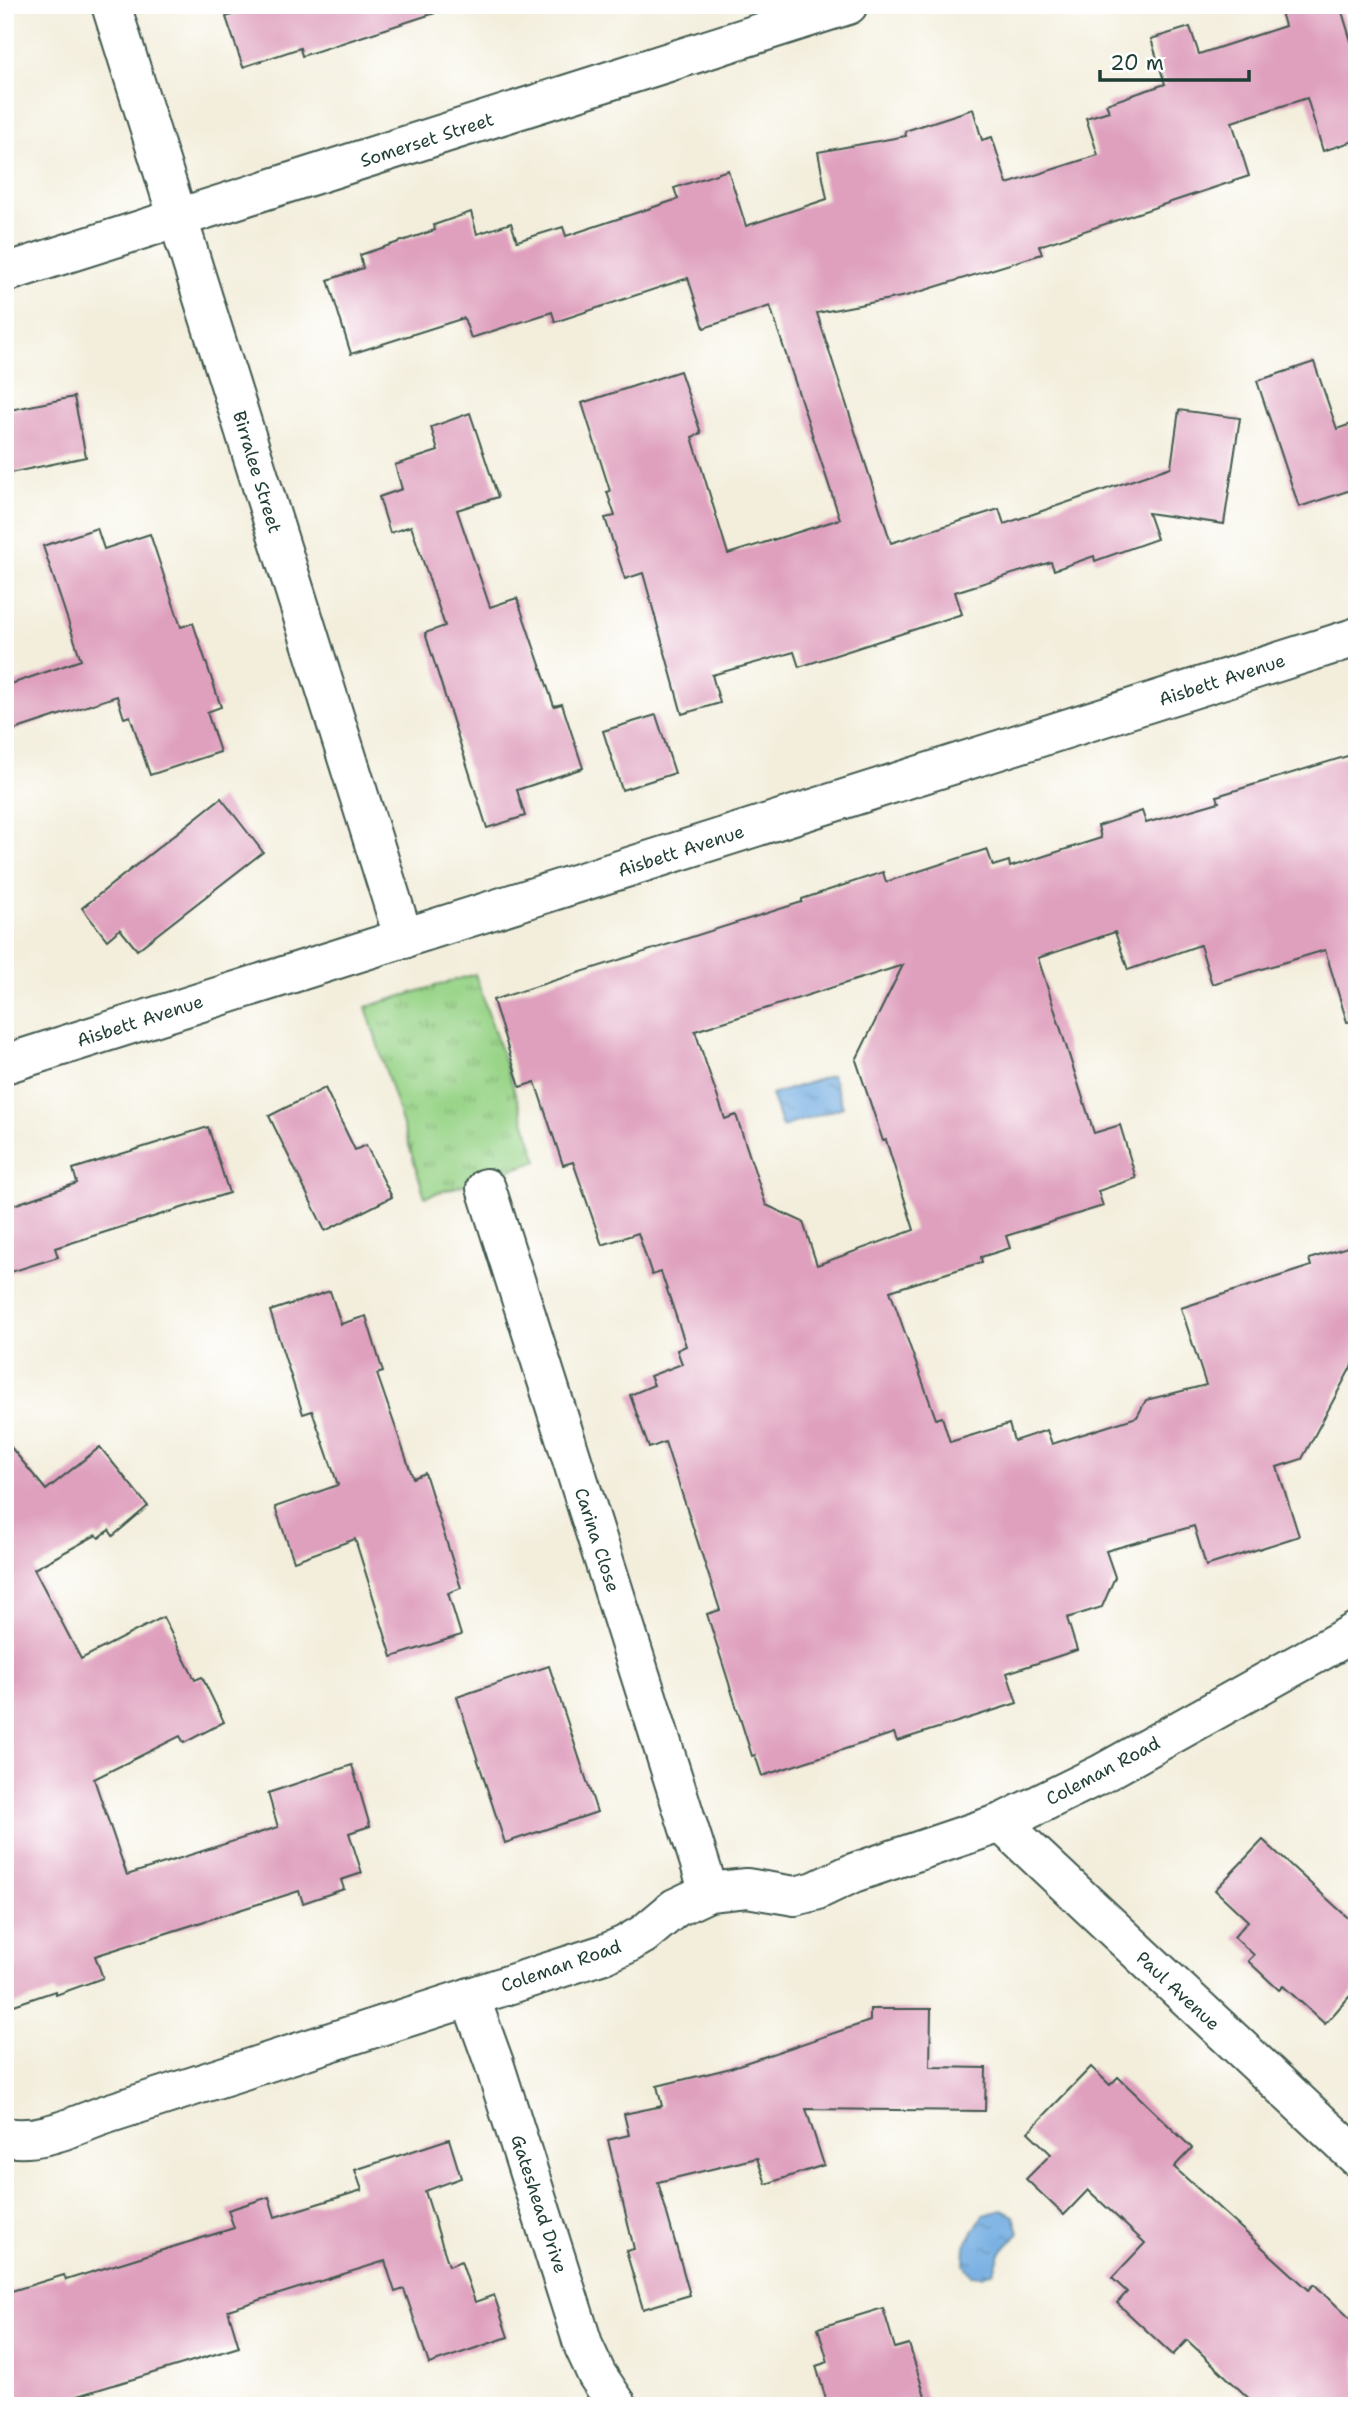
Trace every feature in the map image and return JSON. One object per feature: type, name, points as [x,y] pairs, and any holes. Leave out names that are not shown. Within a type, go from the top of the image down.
[{"type":"street","name":"Birralee Street","points":[[111,5],[404,939]]},
{"type":"street","name":"Somerset Street","points":[[5,273],[848,5]]},
{"type":"street","name":"Aisbett Avenue","points":[[5,1064],[1357,636]]},
{"type":"street","name":"Carina Close","points":[[486,1188],[709,1892]]},
{"type":"street","name":"Coleman Road","points":[[5,2137],[36,2139],[60,2133],[107,2114],[625,1945],[644,1934],[676,1908],[709,1892],[747,1888],[794,1896],[815,1891],[862,1870],[1001,1823],[1101,1774],[1357,1631]]},
{"type":"street","name":"Paul Avenue","points":[[1001,1823],[1357,2157]]},
{"type":"street","name":"Gateshead Drive","points":[[470,1997],[494,2063],[584,2347],[597,2375],[618,2406]]},
{"type":"green space","points":[[475,974],[538,1161],[425,1197],[366,1007]]},
{"type":"water","points":[[832,1075],[843,1107],[782,1127],[771,1095]]},
{"type":"water","points":[[1002,2210],[1014,2216],[1019,2232],[1000,2253],[994,2272],[981,2276],[972,2275],[964,2265],[965,2245],[983,2215]]},
{"type":"building","points":[[260,5],[434,5],[435,13],[302,56],[300,48],[243,67],[226,17]]},
{"type":"building","points":[[1279,5],[1340,5],[1357,61],[1357,140],[1323,151],[1307,98],[1232,122],[1249,176],[1039,246],[1042,254],[906,296],[817,313],[891,543],[999,509],[1004,524],[1171,467],[1179,410],[1240,418],[1224,524],[1148,513],[1157,539],[1095,561],[1094,556],[1054,570],[1051,562],[955,592],[962,614],[799,667],[794,652],[712,675],[720,703],[682,714],[643,573],[625,579],[605,518],[615,516],[607,492],[610,491],[582,403],[680,371],[701,433],[692,437],[728,554],[840,519],[770,306],[704,328],[688,278],[555,322],[552,312],[471,338],[464,318],[351,354],[328,280],[363,268],[360,255],[435,230],[434,225],[471,212],[477,234],[511,223],[517,241],[563,227],[566,236],[678,199],[674,188],[728,170],[746,226],[827,199],[818,152],[906,136],[905,131],[973,109],[982,140],[992,137],[1007,184],[1098,155],[1086,118],[1109,111],[1106,104],[1165,84],[1151,39],[1190,27],[1199,54],[1285,26]]},
{"type":"building","points":[[1314,362],[1337,429],[1357,422],[1357,488],[1299,507],[1257,381]]},
{"type":"building","points":[[74,397],[86,457],[5,474],[5,411]]},
{"type":"building","points":[[470,413],[498,497],[457,510],[490,607],[517,598],[554,706],[562,704],[583,768],[517,790],[525,816],[487,828],[425,633],[445,626],[411,526],[390,533],[379,497],[402,489],[395,465],[438,451],[431,427]]},
{"type":"building","points":[[97,528],[104,549],[150,534],[181,627],[193,623],[221,707],[207,712],[220,752],[150,775],[130,716],[124,718],[117,696],[5,733],[5,686],[81,660],[43,546]]},
{"type":"building","points":[[656,715],[675,773],[622,790],[603,731]]},
{"type":"building","points":[[1357,753],[1357,1021],[1347,1022],[1325,950],[1212,984],[1200,945],[1128,970],[1115,932],[1038,958],[1094,1133],[1120,1125],[1136,1178],[1098,1191],[1103,1206],[1006,1236],[1010,1248],[981,1257],[982,1262],[890,1291],[936,1419],[942,1417],[950,1442],[1009,1424],[1014,1441],[1047,1430],[1052,1444],[1137,1417],[1146,1400],[1206,1385],[1181,1308],[1311,1266],[1309,1259],[1357,1244],[1357,1356],[1302,1459],[1277,1467],[1299,1536],[1206,1566],[1194,1526],[1106,1551],[1115,1577],[1102,1607],[1067,1618],[1077,1650],[1007,1673],[1017,1703],[897,1741],[894,1733],[762,1776],[755,1755],[752,1756],[707,1614],[720,1610],[665,1442],[649,1448],[630,1395],[654,1385],[650,1376],[682,1364],[677,1350],[686,1346],[661,1272],[652,1275],[638,1233],[602,1245],[573,1162],[563,1165],[535,1082],[520,1087],[493,1000],[802,902],[802,899],[883,872],[886,882],[987,849],[993,866],[1009,861],[1010,867],[1101,838],[1098,826],[1142,811],[1146,823],[1219,802],[1217,796]],"holes":[[[903,965],[856,1060],[883,1141],[886,1140],[914,1230],[817,1265],[803,1222],[766,1205],[736,1115],[725,1119],[695,1031]]]},
{"type":"building","points":[[221,798],[263,852],[137,950],[120,929],[107,940],[82,908]]},
{"type":"building","points":[[325,1088],[355,1150],[366,1145],[392,1197],[325,1231],[269,1116]]},
{"type":"building","points":[[208,1127],[229,1193],[55,1248],[58,1257],[5,1274],[5,1208],[77,1183],[73,1169]]},
{"type":"building","points":[[330,1291],[341,1324],[366,1316],[383,1372],[377,1374],[413,1478],[425,1473],[461,1588],[448,1593],[461,1635],[392,1657],[355,1539],[294,1561],[275,1507],[338,1485],[312,1411],[303,1414],[270,1311]]},
{"type":"building","points":[[5,1440],[46,1490],[100,1447],[148,1506],[113,1536],[109,1530],[99,1538],[96,1535],[34,1569],[81,1659],[163,1617],[195,1680],[202,1677],[224,1722],[184,1743],[180,1736],[94,1779],[127,1875],[278,1827],[268,1793],[352,1765],[370,1826],[349,1833],[362,1873],[341,1880],[344,1889],[303,1903],[299,1891],[95,1956],[103,1978],[56,1995],[55,1991],[5,2008]]},
{"type":"building","points":[[549,1666],[597,1812],[505,1843],[457,1697]]},
{"type":"building","points":[[1263,1840],[1357,1926],[1357,1988],[1325,2024],[1283,1986],[1279,1990],[1248,1961],[1254,1955],[1234,1937],[1248,1921],[1215,1890]]},
{"type":"building","points":[[870,2009],[931,2009],[930,2067],[986,2068],[985,2111],[806,2109],[824,2165],[766,2184],[757,2158],[658,2182],[690,2295],[643,2309],[626,2251],[634,2249],[608,2140],[629,2135],[624,2114],[662,2106],[657,2086],[727,2069],[870,2021]]},
{"type":"building","points":[[1091,2067],[1110,2085],[1118,2077],[1192,2148],[1174,2167],[1309,2290],[1314,2284],[1357,2325],[1357,2406],[1257,2406],[1187,2340],[1173,2355],[1117,2303],[1127,2292],[1112,2278],[1145,2243],[1088,2190],[1064,2215],[1026,2179],[1051,2154],[1028,2132]]},
{"type":"building","points":[[449,2139],[461,2178],[425,2191],[449,2266],[461,2261],[475,2302],[494,2295],[508,2337],[429,2364],[404,2289],[395,2292],[385,2261],[228,2310],[239,2347],[44,2406],[5,2406],[5,2293],[64,2275],[66,2280],[234,2228],[228,2210],[269,2197],[275,2217],[362,2190],[355,2170]]},
{"type":"building","points":[[883,2308],[895,2348],[909,2344],[928,2406],[828,2406],[816,2366],[828,2362],[818,2328]]}]
